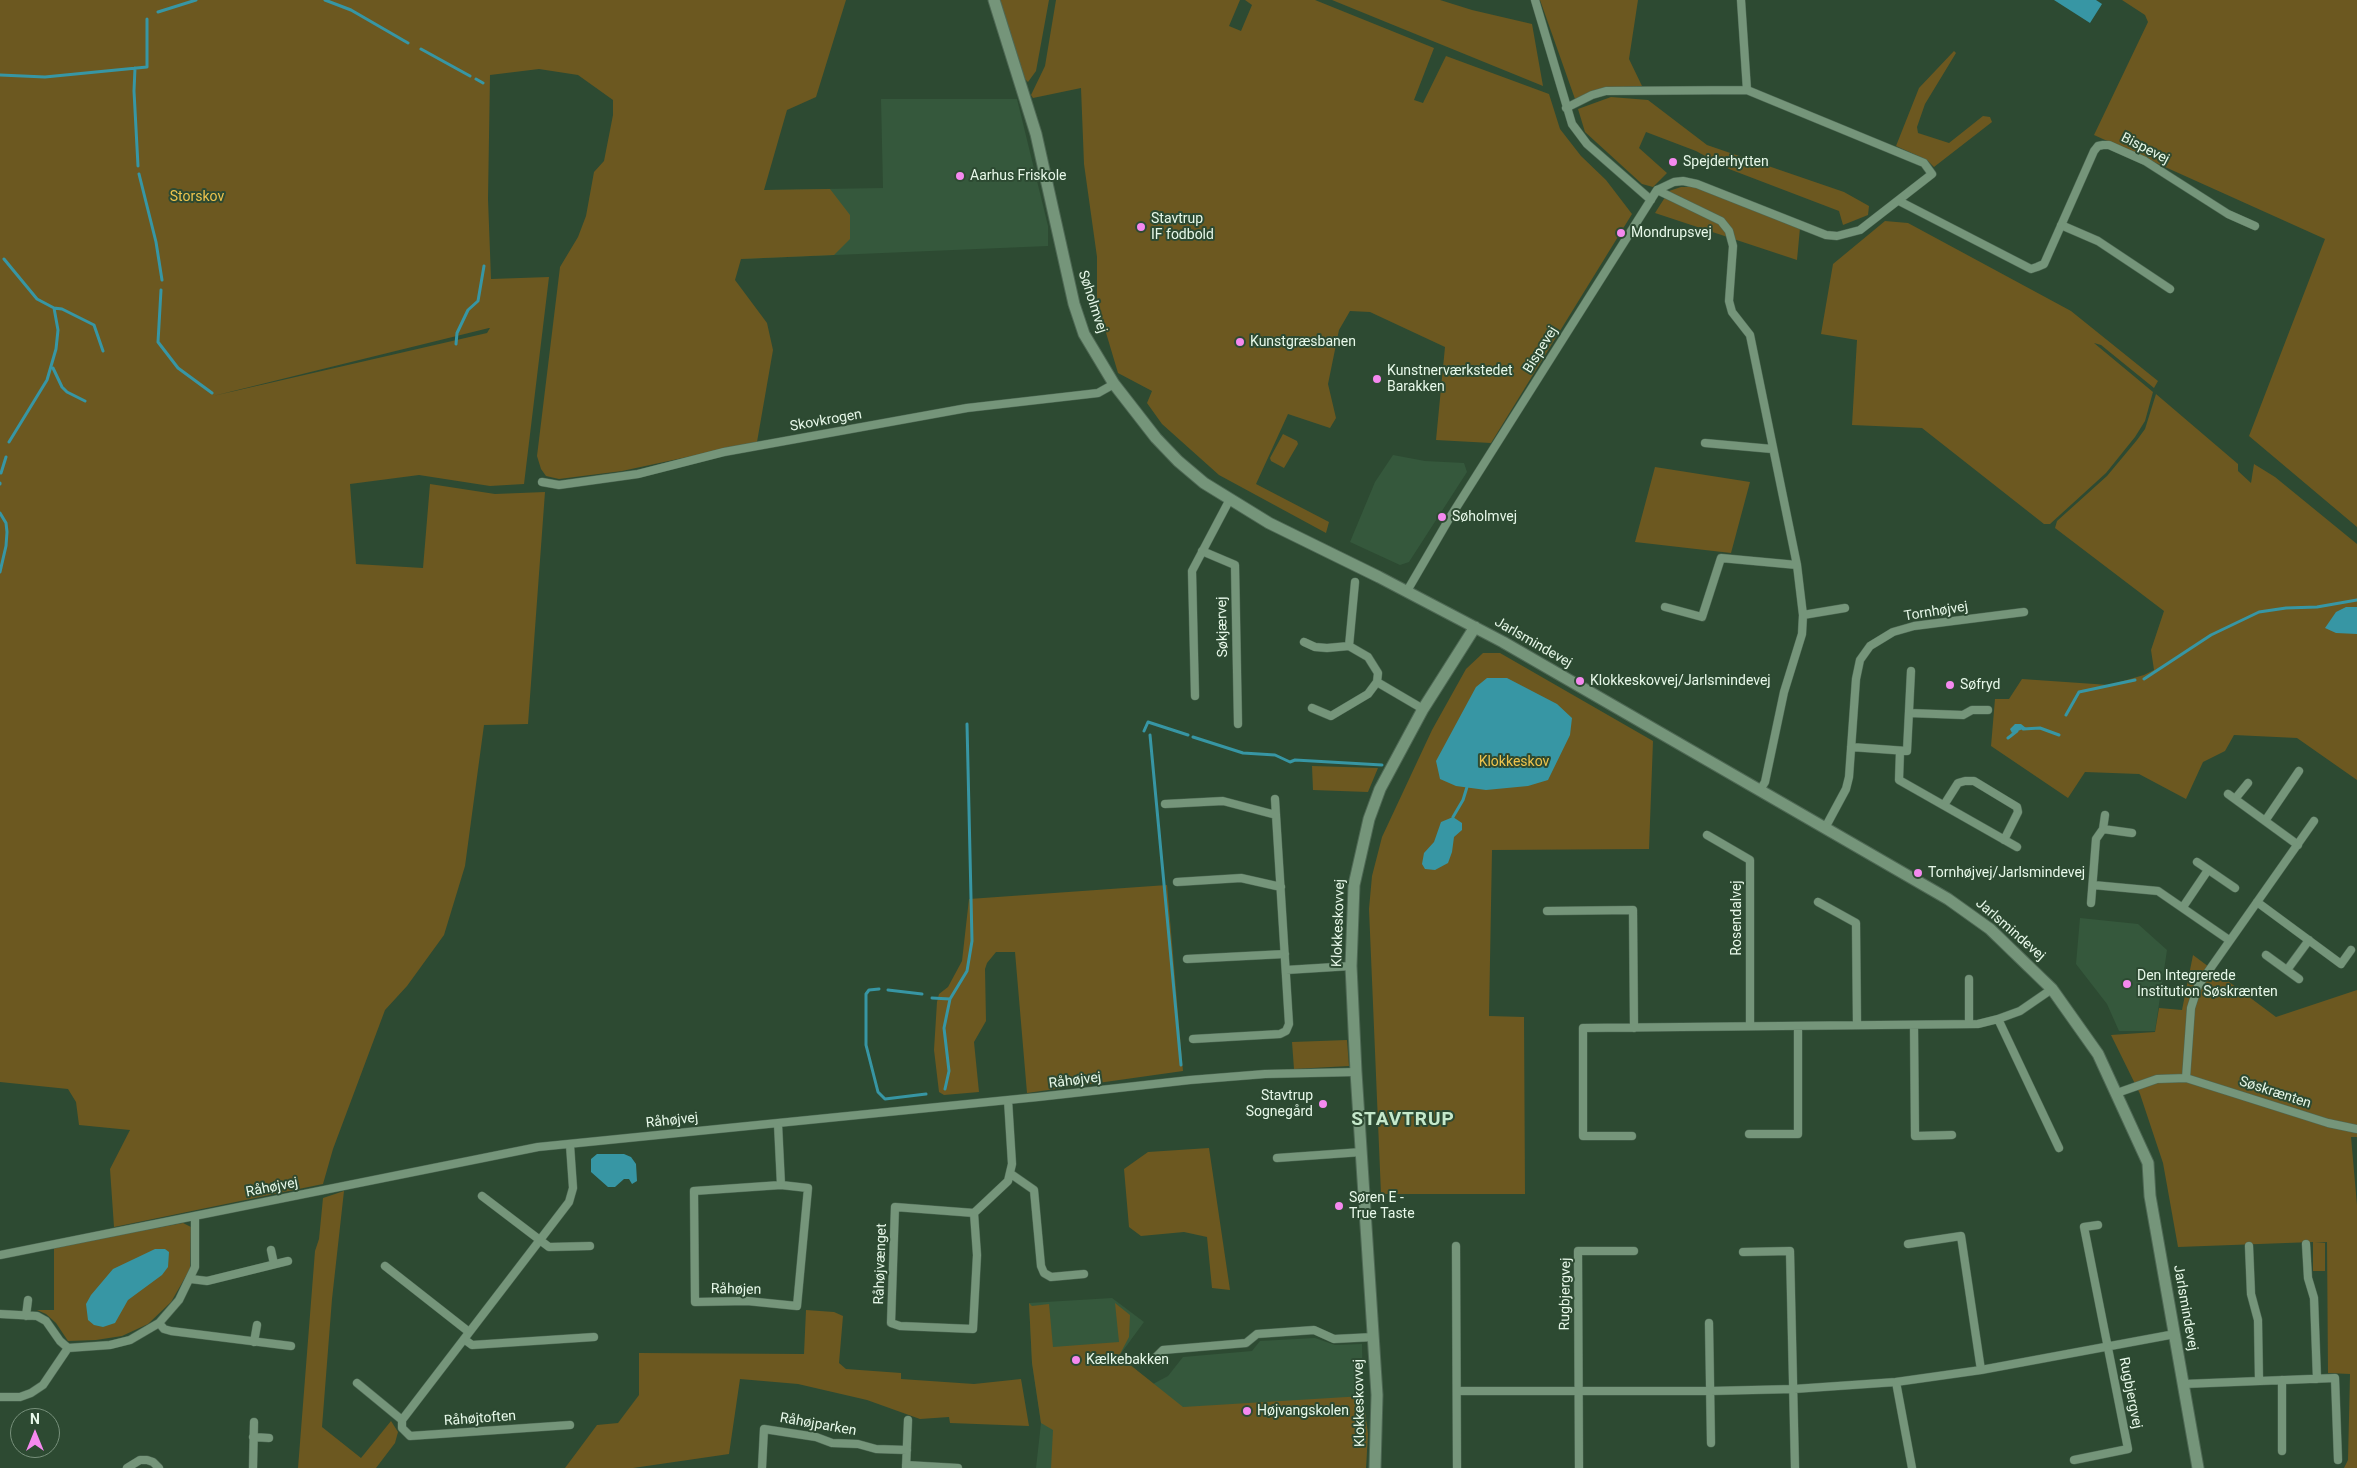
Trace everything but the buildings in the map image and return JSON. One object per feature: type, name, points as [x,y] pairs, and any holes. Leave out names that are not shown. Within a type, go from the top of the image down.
[{"type":"street","name":"Søholmvej","points":[[994,0],[1036,134],[1074,304],[1084,334],[1114,384],[1156,438],[1178,461],[1204,483],[1269,523],[1408,591],[1475,627]]},
{"type":"street","points":[[1535,0],[1572,124],[1587,144],[1650,200]]},
{"type":"street","points":[[1741,0],[1747,90]]},
{"type":"street","points":[[1566,108],[1592,95],[1606,91],[1747,90],[1924,163],[1932,174],[1860,230],[1837,236],[1826,235],[1697,184],[1683,181],[1674,182],[1657,190]]},
{"type":"street","name":"Bispevej","points":[[1898,201],[2031,269],[2044,264],[2094,151],[2098,146],[2109,145],[2145,161],[2228,214],[2255,226]]},
{"type":"street","points":[[1657,190],[1721,221],[1729,231],[1733,246],[1729,301],[1732,312],[1750,335],[1797,566],[1802,634],[1784,692],[1765,782],[1760,790]]},
{"type":"street","name":"Bispevej","points":[[1408,591],[1445,525],[1657,190]]},
{"type":"street","points":[[2061,225],[2098,241],[2170,289]]},
{"type":"street","name":"Skovkrogen","points":[[542,482],[559,485],[638,474],[724,452],[967,408],[1098,393],[1114,384]]},
{"type":"street","points":[[1705,443],[1772,449]]},
{"type":"street","points":[[1195,696],[1192,571],[1230,499]]},
{"type":"street","name":"Søkjærvej","points":[[1202,551],[1235,565],[1238,724]]},
{"type":"street","points":[[1665,607],[1702,617],[1721,558],[1797,566]]},
{"type":"street","points":[[1349,646],[1355,582]]},
{"type":"street","points":[[1802,615],[1845,608]]},
{"type":"street","name":"Tornhøjvej","points":[[1825,828],[1846,789],[1849,777],[1856,679],[1860,660],[1870,646],[1893,632],[1914,626],[2024,612]]},
{"type":"street","name":"Klokkeskovvej","points":[[1375,1468],[1377,1395],[1356,1072],[1352,966],[1354,885],[1367,825],[1380,789],[1423,709],[1475,627]]},
{"type":"street","name":"Jarlsmindevej","points":[[1475,627],[1941,895],[1982,922],[2029,964],[2052,989],[2098,1054],[2148,1163],[2150,1196],[2198,1468]]},
{"type":"street","points":[[1304,642],[1315,647],[1349,646],[1368,657],[1378,672],[1377,682],[1359,701],[1331,716],[1312,708]]},
{"type":"street","points":[[1851,747],[1907,751],[1911,671]]},
{"type":"street","points":[[1377,682],[1423,709]]},
{"type":"street","points":[[1909,713],[1963,715],[1972,710],[1988,710]]},
{"type":"street","points":[[1900,750],[1899,780],[2016,847]]},
{"type":"street","points":[[2265,821],[2299,770]]},
{"type":"street","points":[[1944,805],[1958,784],[1965,781],[1974,781],[2017,807],[2018,812],[2004,840]]},
{"type":"street","points":[[2235,799],[2248,783]]},
{"type":"street","points":[[2228,794],[2298,845]]},
{"type":"street","points":[[1193,1039],[1280,1034],[1286,1031],[1289,1024],[1275,799]]},
{"type":"street","points":[[1164,804],[1223,801],[1276,815]]},
{"type":"street","points":[[2091,903],[2096,839],[2103,829],[2105,815]]},
{"type":"street","points":[[2186,1078],[2194,996],[2202,978],[2314,821]]},
{"type":"street","points":[[2103,829],[2132,833]]},
{"type":"street","name":"Rosendalvej","points":[[1707,835],[1750,860],[1750,1026]]},
{"type":"street","points":[[2197,862],[2235,888]]},
{"type":"street","points":[[2183,907],[2208,870]]},
{"type":"street","points":[[1177,882],[1241,878],[1281,887]]},
{"type":"street","points":[[2093,885],[2158,891],[2229,940]]},
{"type":"street","points":[[1818,902],[1856,923],[1857,1025]]},
{"type":"street","points":[[2257,902],[2341,964],[2351,950]]},
{"type":"street","points":[[1547,911],[1632,910],[1634,1028]]},
{"type":"street","points":[[2287,970],[2309,940]]},
{"type":"street","points":[[1187,959],[1285,954]]},
{"type":"street","points":[[2266,955],[2299,979]]},
{"type":"street","points":[[1286,970],[1352,966]]},
{"type":"street","points":[[1969,979],[1969,1024]]},
{"type":"street","points":[[1632,1136],[1583,1136],[1583,1028],[1969,1024],[1998,1020],[2030,1005],[2052,989]]},
{"type":"street","points":[[1998,1020],[2059,1148]]},
{"type":"street","points":[[1914,1025],[1915,1136],[1952,1135]]},
{"type":"street","points":[[1749,1134],[1798,1134],[1798,1026]]},
{"type":"street","name":"Råhøjvej","points":[[0,1255],[538,1147],[778,1124],[1190,1080],[1265,1074],[1356,1072]]},
{"type":"street","name":"Søskrænten","points":[[2117,1093],[2157,1079],[2186,1078],[2328,1123],[2357,1129]]},
{"type":"street","points":[[974,1213],[1008,1181],[1011,1174],[1008,1100]]},
{"type":"street","points":[[778,1124],[781,1184]]},
{"type":"street","points":[[402,1420],[573,1194],[570,1145]]},
{"type":"street","points":[[1277,1158],[1362,1152]]},
{"type":"street","points":[[1011,1174],[1034,1190],[1040,1266],[1044,1273],[1051,1277],[1084,1274]]},
{"type":"street","name":"Råhøjen","points":[[781,1184],[808,1188],[797,1306],[747,1301],[695,1302],[694,1191],[781,1184]]},
{"type":"street","points":[[482,1196],[549,1247],[590,1246]]},
{"type":"street","name":"Råhøjvænget","points":[[895,1207],[974,1213],[977,1255],[973,1330],[900,1326],[892,1323],[895,1207]]},
{"type":"street","points":[[0,1314],[37,1316],[46,1321],[60,1341],[68,1348],[110,1345],[130,1340],[159,1323],[180,1300],[195,1267],[195,1216]]},
{"type":"street","name":"Rugbjergvej","points":[[2074,1460],[2128,1449],[2084,1227],[2098,1225]]},
{"type":"street","points":[[1908,1244],[1961,1236],[1981,1370]]},
{"type":"street","points":[[2306,1244],[2308,1278],[2314,1298],[2317,1379]]},
{"type":"street","points":[[1456,1246],[1457,1468]]},
{"type":"street","points":[[2249,1246],[2250,1294],[2258,1320],[2259,1381]]},
{"type":"street","points":[[271,1250],[274,1264]]},
{"type":"street","name":"Rugbjergvej","points":[[1579,1468],[1578,1251],[1634,1251]]},
{"type":"street","points":[[1744,1252],[1790,1251],[1794,1468]]},
{"type":"street","points":[[191,1278],[207,1281],[288,1261]]},
{"type":"street","points":[[385,1266],[469,1332]]},
{"type":"street","points":[[26,1316],[28,1300]]},
{"type":"street","points":[[159,1323],[164,1329],[171,1331],[290,1346]]},
{"type":"street","points":[[1709,1323],[1711,1443]]},
{"type":"street","points":[[254,1342],[257,1325]]},
{"type":"street","points":[[1154,1359],[1163,1350],[1246,1343],[1257,1334],[1314,1330],[1334,1339],[1374,1337]]},
{"type":"street","name":"Rugbjergvej","points":[[1457,1391],[1710,1391],[1794,1389],[1896,1382],[1981,1370],[2175,1334]]},
{"type":"street","points":[[464,1339],[472,1345],[594,1337]]},
{"type":"street","points":[[0,1397],[20,1397],[32,1394],[43,1385],[68,1348]]},
{"type":"street","points":[[2184,1384],[2335,1378],[2338,1460]]},
{"type":"street","points":[[2282,1380],[2282,1452]]},
{"type":"street","points":[[1896,1382],[1912,1468]]},
{"type":"street","name":"Råhøjtoften","points":[[356,1383],[402,1420],[402,1428],[410,1436],[570,1425]]},
{"type":"street","points":[[908,1420],[906,1466],[958,1468]]},
{"type":"street","points":[[253,1468],[254,1422]]},
{"type":"street","name":"Råhøjparken","points":[[762,1468],[764,1429],[816,1436],[832,1443],[858,1444],[876,1449],[907,1450]]},
{"type":"street","points":[[253,1437],[269,1438]]},
{"type":"street","points":[[127,1468],[140,1460],[148,1460],[159,1468]]},
{"type":"shaded area","name":"Aarhus Friskole","points":[[881,99],[1017,99],[1048,226],[1048,246],[741,259],[764,190],[883,188]]},
{"type":"shaded area","points":[[1393,455],[1425,461],[1464,463],[1467,472],[1409,562],[1400,565],[1350,542],[1375,482]]},
{"type":"shaded area","name":"Den Integrerede Institution Søskrænten","points":[[2080,918],[2138,924],[2167,950],[2155,1031],[2119,1031],[2107,1004],[2076,964]]},
{"type":"shaded area","points":[[1112,1298],[1144,1322],[1119,1356],[1153,1384],[1168,1376],[1183,1357],[1252,1351],[1260,1341],[1315,1338],[1335,1345],[1362,1344],[1363,1396],[1368,1434],[1366,1468],[1036,1468],[1041,1423],[1032,1363],[1029,1303]]},
{"type":"green space","name":"Storskov","points":[[0,0],[846,0],[816,97],[787,110],[764,190],[830,189],[850,215],[850,239],[834,255],[741,259],[735,280],[767,323],[773,350],[757,442],[622,471],[559,479],[546,476],[541,469],[537,456],[560,267],[578,237],[586,216],[594,172],[604,161],[613,115],[613,100],[578,75],[539,69],[490,75],[488,199],[491,279],[549,277],[524,484],[490,486],[419,475],[350,484],[356,564],[423,568],[430,484],[495,494],[545,492],[528,724],[484,725],[465,866],[444,935],[407,986],[385,1010],[333,1149],[323,1184],[114,1227],[110,1169],[130,1130],[79,1125],[76,1102],[68,1089],[0,1082]],"holes":[[[490,328],[487,333],[213,396]]]},
{"type":"green space","points":[[999,0],[1049,0],[1036,71],[1028,82],[1025,79]]},
{"type":"green space","points":[[1056,0],[1240,0],[1229,26],[1241,31],[1252,5],[1245,0],[1315,0],[1434,48],[1414,100],[1423,103],[1446,56],[1549,94],[1560,129],[1581,156],[1606,180],[1632,214],[1491,443],[1436,440],[1445,347],[1370,312],[1350,311],[1339,330],[1328,384],[1336,418],[1330,428],[1288,414],[1256,484],[1329,522],[1326,533],[1219,475],[1162,424],[1147,403],[1152,391],[1118,373],[1104,326],[1097,323],[1097,257],[1084,164],[1081,88],[1033,98],[1031,95],[1045,66]]},
{"type":"green space","points":[[1332,0],[1440,0],[1472,10],[1532,24],[1543,86]]},
{"type":"green space","points":[[1540,0],[1638,0],[1629,59],[1642,86],[1603,88],[1575,99]]},
{"type":"green space","points":[[2122,0],[2357,0],[2357,527],[2249,436],[2325,239],[2094,135],[2148,22],[2145,15]]},
{"type":"green space","points":[[1954,51],[1956,53],[1925,104],[1917,127],[1918,133],[1949,143],[1983,116],[1990,117],[1992,122],[1934,167],[1927,160],[1896,146],[1919,88]]},
{"type":"green space","points":[[1611,97],[1648,100],[1707,145],[1844,192],[1869,206],[1868,215],[1843,225],[1839,211],[1729,169],[1696,151],[1646,132],[1639,148],[1667,173],[1653,187],[1642,184],[1585,132],[1578,109]]},
{"type":"green space","points":[[1681,187],[1697,187],[1800,228],[1797,260],[1655,213],[1669,191]]},
{"type":"green space","points":[[1885,221],[1908,223],[2071,311],[2158,381],[2154,388],[2101,345],[2094,343],[2153,392],[2145,421],[2135,437],[2106,473],[2050,524],[2044,524],[1922,428],[1852,425],[1857,340],[1821,334],[1833,264]]},
{"type":"green space","points":[[2156,394],[2238,464],[2238,471],[2251,483],[2254,464],[2275,477],[2357,544],[2357,780],[2297,738],[2234,735],[2225,751],[2203,762],[2186,799],[2139,774],[2085,772],[2068,798],[1991,746],[1995,699],[2009,699],[2022,679],[2109,685],[2144,675],[2154,670],[2151,650],[2164,611],[2055,528],[2057,521],[2107,476],[2137,440],[2145,429]]},
{"type":"green space","points":[[1283,434],[1297,441],[1298,444],[1284,468],[1271,461],[1270,458]]},
{"type":"green space","points":[[1655,467],[1750,482],[1731,553],[1635,542]]},
{"type":"green space","name":"Klokkeskov","points":[[1483,653],[1500,653],[1653,741],[1649,849],[1492,850],[1489,1016],[1524,1017],[1525,1194],[1381,1194],[1369,909],[1372,876],[1382,837],[1432,730],[1466,669]]},
{"type":"green space","points":[[1312,766],[1378,768],[1368,792],[1313,790]]},
{"type":"green space","points":[[1167,885],[1183,1071],[1027,1093],[1015,952],[996,952],[987,963],[985,969],[986,1021],[974,1042],[979,1092],[944,1095],[939,1092],[934,1050],[937,1002],[939,994],[948,987],[962,961],[969,899]]},
{"type":"green space","points":[[2193,955],[2276,1017],[2357,990],[2357,1137],[2351,1137],[2357,1205],[2357,1468],[2344,1468],[2348,1460],[2350,1374],[2328,1373],[2327,1242],[2315,1243],[2325,1243],[2325,1271],[2313,1271],[2313,1242],[2178,1247],[2163,1163],[2140,1094],[2111,1035],[2155,1032],[2159,1008],[2182,1010]]},
{"type":"green space","points":[[1347,1040],[1349,1066],[1294,1069],[1292,1042]]},
{"type":"green space","points":[[1209,1148],[1230,1290],[1212,1288],[1207,1237],[1184,1232],[1141,1236],[1129,1227],[1124,1169],[1148,1152]]},
{"type":"green space","points":[[344,1191],[332,1299],[322,1427],[361,1458],[391,1421],[398,1432],[395,1443],[376,1468],[298,1468],[315,1251],[319,1239],[323,1198]]},
{"type":"green space","points":[[183,1223],[191,1227],[190,1269],[171,1302],[148,1324],[122,1336],[96,1340],[68,1341],[56,1323],[46,1314],[37,1310],[54,1310],[54,1247]]},
{"type":"green space","name":"Højvangskolen","points":[[1029,1303],[1032,1306],[1049,1304],[1053,1347],[1119,1342],[1115,1303],[1130,1315],[1129,1337],[1119,1356],[1183,1407],[1363,1396],[1368,1434],[1366,1468],[1051,1468],[1053,1430],[1041,1423],[1032,1363]]},
{"type":"green space","points":[[806,1310],[834,1312],[843,1316],[839,1363],[846,1369],[901,1373],[901,1379],[974,1384],[1021,1379],[1029,1426],[950,1423],[949,1417],[920,1419],[867,1400],[798,1384],[740,1379],[729,1454],[633,1468],[565,1468],[597,1425],[618,1423],[639,1395],[639,1353],[804,1354]]},
{"type":"water","points":[[2054,0],[2096,0],[2102,4],[2090,23]]},
{"type":"water","points":[[2346,607],[2357,607],[2357,634],[2336,633],[2325,628],[2336,612]]},
{"type":"water","points":[[1487,678],[1507,678],[1557,704],[1572,718],[1570,735],[1548,780],[1528,786],[1486,790],[1456,786],[1440,779],[1436,761],[1476,687]]},
{"type":"water","points":[[2015,724],[2021,724],[2026,728],[2012,733],[2010,729]]},
{"type":"water","points":[[1453,817],[1462,823],[1462,830],[1454,837],[1448,863],[1435,870],[1425,869],[1422,864],[1424,853],[1434,842],[1441,822]]},
{"type":"water","points":[[597,1154],[624,1154],[631,1157],[636,1164],[637,1181],[632,1184],[629,1179],[624,1179],[615,1187],[608,1187],[591,1172],[591,1159]]},
{"type":"water","points":[[155,1249],[165,1249],[169,1252],[168,1267],[162,1275],[128,1300],[115,1323],[103,1327],[94,1325],[88,1320],[86,1304],[91,1295],[113,1269]]},
{"type":"waterway","points":[[158,12],[196,0]]},
{"type":"waterway","points":[[325,0],[351,10],[408,43]]},
{"type":"waterway","points":[[0,75],[45,77],[147,67],[147,19]]},
{"type":"waterway","points":[[421,49],[470,76]]},
{"type":"waterway","points":[[135,68],[134,91],[138,166]]},
{"type":"waterway","points":[[476,79],[483,83]]},
{"type":"waterway","points":[[139,174],[156,242],[162,280]]},
{"type":"waterway","points":[[4,259],[37,299],[54,308],[58,330],[56,349],[47,380],[9,442]]},
{"type":"waterway","points":[[456,344],[457,333],[468,310],[478,301],[484,266]]},
{"type":"waterway","points":[[161,290],[158,342],[178,368],[212,393]]},
{"type":"waterway","points":[[54,308],[62,309],[94,325],[103,351]]},
{"type":"waterway","points":[[53,368],[62,387],[67,392],[85,401]]},
{"type":"waterway","points":[[1,473],[6,457]]},
{"type":"waterway","points":[[0,513],[6,523],[7,532],[0,572]]},
{"type":"waterway","points":[[2144,679],[2211,635],[2259,612],[2286,608],[2317,607],[2357,600]]},
{"type":"waterway","points":[[2066,715],[2079,692],[2135,680]]},
{"type":"waterway","points":[[1144,731],[1148,722],[1188,735]]},
{"type":"waterway","points":[[945,1089],[949,1071],[944,1028],[950,999],[967,971],[972,941],[967,724]]},
{"type":"waterway","points":[[2023,729],[2040,728],[2059,735]]},
{"type":"waterway","points":[[2008,738],[2017,731]]},
{"type":"waterway","points":[[1150,735],[1181,1065]]},
{"type":"waterway","points":[[1193,737],[1243,753],[1275,755],[1290,762],[1295,760],[1382,765]]},
{"type":"waterway","points":[[1453,817],[1463,800],[1467,787]]},
{"type":"waterway","points":[[879,989],[869,990],[866,994],[866,1045],[878,1092],[885,1099],[926,1094]]},
{"type":"waterway","points":[[888,990],[922,994]]},
{"type":"waterway","points":[[932,998],[950,999]]},
{"type":"place","name":"Spejderhytten","points":[[1673,162]]},
{"type":"place","name":"Aarhus Friskole","points":[[960,176]]},
{"type":"place","name":"Stavtrup IF fodbold","points":[[1141,227]]},
{"type":"place","name":"Mondrupsvej","points":[[1621,233]]},
{"type":"place","name":"Kunstgræsbanen","points":[[1240,342]]},
{"type":"place","name":"Kunstnerværkstedet Barakken","points":[[1377,379]]},
{"type":"place","name":"Søholmvej","points":[[1442,517]]},
{"type":"place","name":"Klokkeskovvej/Jarlsmindevej","points":[[1580,681]]},
{"type":"place","name":"Søfryd","points":[[1950,685]]},
{"type":"place","name":"Tornhøjvej/Jarlsmindevej","points":[[1918,873]]},
{"type":"place","name":"Den Integrerede Institution Søskrænten","points":[[2127,984]]},
{"type":"place","name":"Stavtrup Sognegård","points":[[1323,1104]]},
{"type":"place","name":"Søren E - True Taste","points":[[1339,1206]]},
{"type":"place","name":"Kælkebakken","points":[[1076,1360]]},
{"type":"place","name":"Højvangskolen","points":[[1247,1411]]},
{"type":"district","name":"STAVTRUP","points":[[1403,1120]]}]
